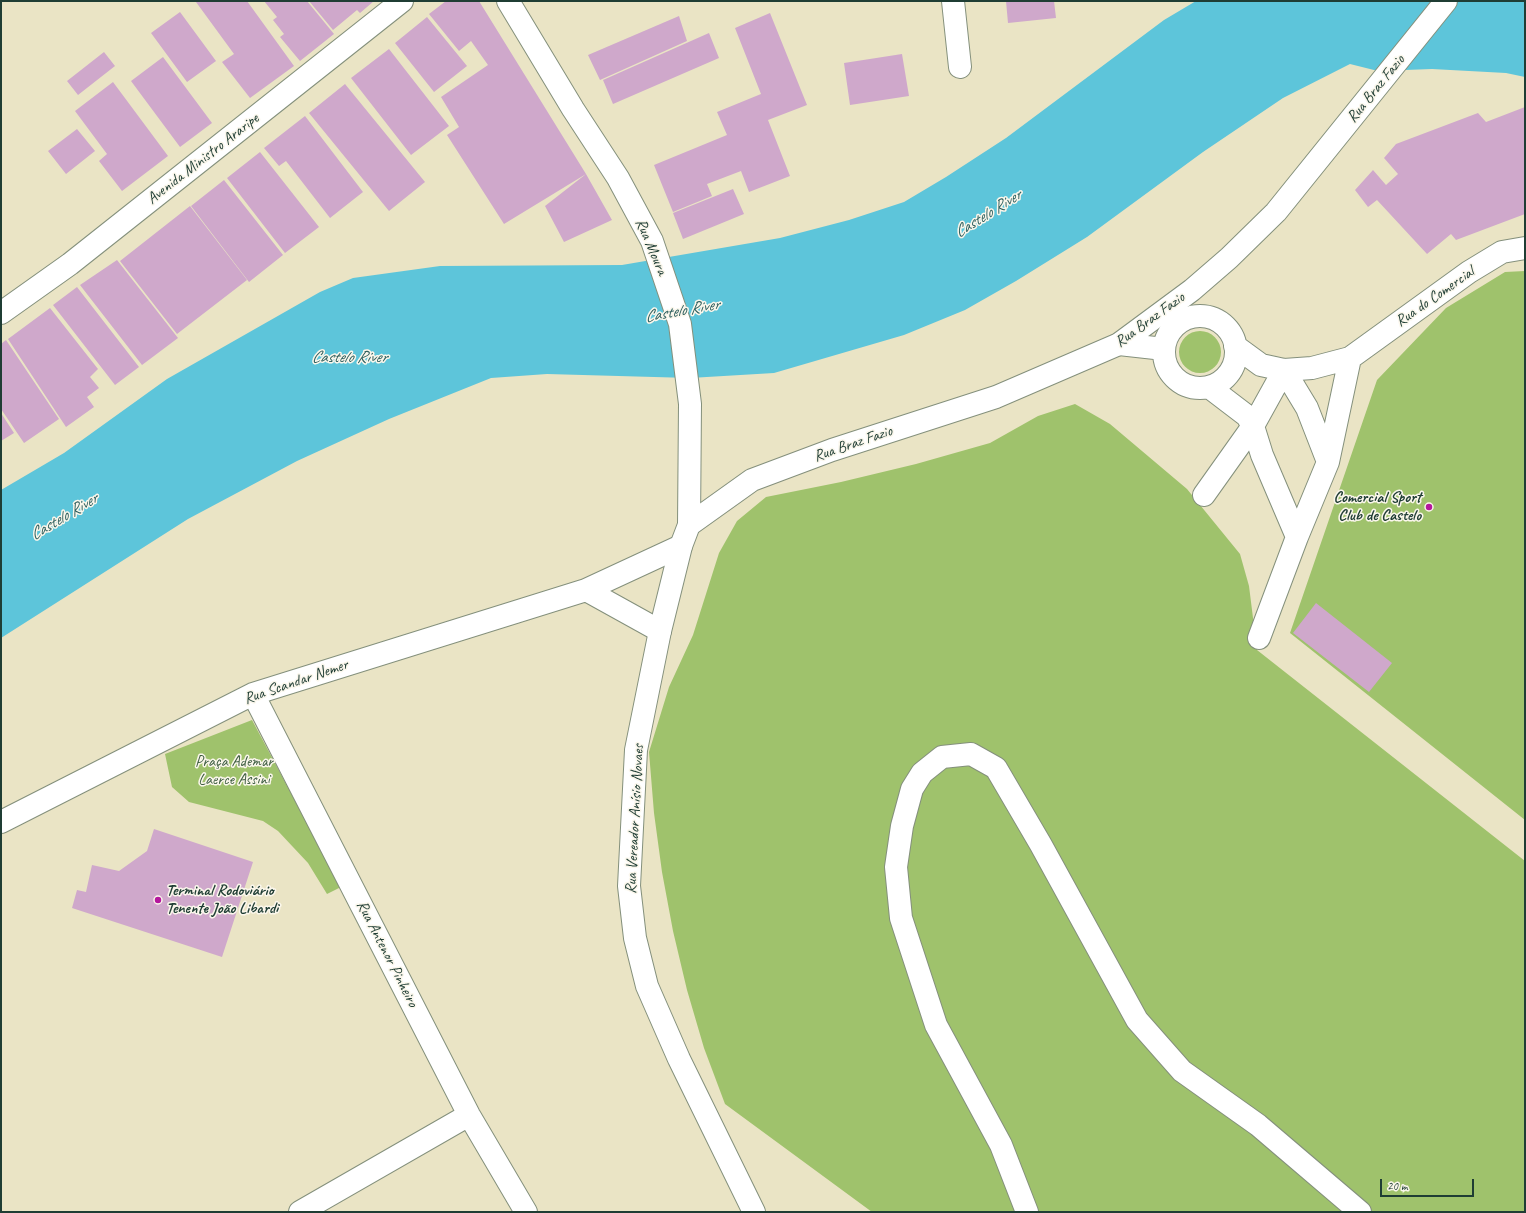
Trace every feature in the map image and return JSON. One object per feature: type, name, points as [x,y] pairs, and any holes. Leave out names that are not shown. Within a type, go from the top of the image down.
[{"type":"street","name":"Avenida Ministro Araripe","points":[[1,314],[70,264],[402,1]]},
{"type":"street","name":"Rua Moura","points":[[508,1],[573,109],[618,178],[652,241],[680,324],[690,404],[689,525]]},
{"type":"street","points":[[953,1],[960,67]]},
{"type":"street","name":"Rua Braz Fazio","points":[[689,525],[752,480],[832,450],[996,397],[1119,344],[1192,290],[1229,258],[1276,212],[1446,1]]},
{"type":"street","name":"Rua do Comercial","points":[[1194,317],[1206,317],[1217,321],[1227,328],[1235,346],[1261,365],[1284,370],[1312,368],[1350,358],[1469,272],[1502,252],[1525,248]]},
{"type":"street","points":[[1192,290],[1194,317],[1182,321],[1166,338],[1164,349],[1165,361],[1169,371],[1176,380],[1186,386],[1197,388],[1209,387],[1220,382],[1229,374],[1234,362],[1235,346]]},
{"type":"street","points":[[1119,344],[1164,349]]},
{"type":"street","points":[[1260,638],[1297,537],[1328,462],[1350,358]]},
{"type":"street","points":[[1204,495],[1253,426],[1284,370],[1307,408],[1328,462]]},
{"type":"street","points":[[1209,387],[1240,409],[1247,416],[1253,426],[1262,455],[1297,537]]},
{"type":"street","name":"Rua Vereador Anísio Novaes","points":[[689,525],[681,546],[660,631],[636,750],[629,886],[635,938],[648,986],[676,1052],[754,1212]]},
{"type":"street","name":"Rua Scandar Nemer","points":[[1,822],[253,694],[586,590],[681,546]]},
{"type":"street","points":[[586,590],[660,631]]},
{"type":"street","name":"Rua Antenor Pinheiro","points":[[253,694],[469,1115],[526,1212]]},
{"type":"street","points":[[1027,1212],[1001,1144],[936,1025],[901,918],[896,867],[902,826],[912,789],[922,773],[942,756],[971,754],[996,768],[1041,845],[1137,1020],[1177,1065],[1258,1124],[1360,1212]]},
{"type":"street","points":[[300,1212],[469,1115]]},
{"type":"green space","name":"Comercial Sport Club de Castelo","points":[[1525,271],[1525,820],[1290,633],[1377,380],[1446,308],[1505,272]]},
{"type":"green space","points":[[1200,331],[1215,337],[1221,352],[1215,367],[1200,373],[1185,367],[1179,352],[1185,337]]},
{"type":"green space","points":[[1075,404],[1110,424],[1187,489],[1240,554],[1249,586],[1257,650],[1525,861],[1525,1212],[872,1212],[725,1104],[704,1048],[687,990],[673,931],[662,872],[654,813],[649,752],[669,687],[693,635],[719,553],[737,521],[766,497],[841,482],[916,464],[990,443],[1038,416]]},
{"type":"green space","name":"Praça Ademar Laerce Assini","points":[[252,720],[341,887],[327,894],[308,863],[278,831],[263,821],[189,802],[172,787],[165,754]]},
{"type":"water","name":"Castelo River","points":[[1196,1],[1525,1],[1525,77],[1506,73],[1432,69],[1378,71],[1350,64],[1283,98],[1203,152],[1087,237],[1016,281],[965,310],[904,335],[774,373],[690,378],[547,374],[491,378],[389,419],[297,461],[188,519],[1,638],[1,490],[64,453],[167,379],[320,292],[353,278],[440,266],[622,265],[780,238],[849,220],[904,202],[1006,138],[1164,20]]},
{"type":"building","points":[[247,1],[294,66],[250,98],[222,62],[234,54],[196,2]]},
{"type":"building","points":[[264,1],[307,1],[334,34],[300,61],[280,37],[284,34],[273,20],[277,17]]},
{"type":"building","points":[[309,1],[374,1],[360,13],[357,10],[333,30]]},
{"type":"building","points":[[446,1],[479,1],[586,174],[504,224],[447,135],[459,127],[441,97],[488,65],[471,41],[459,51],[429,14]]},
{"type":"building","points":[[1006,1],[1054,1],[1056,18],[1008,23]]},
{"type":"building","points":[[180,12],[216,61],[187,82],[151,33]]},
{"type":"building","points":[[770,13],[807,105],[768,120],[790,176],[749,192],[741,171],[707,184],[712,196],[673,212],[654,165],[727,135],[717,112],[761,94],[735,28]]},
{"type":"building","points":[[679,16],[687,41],[600,80],[588,55]]},
{"type":"building","points":[[427,17],[467,66],[434,92],[395,43]]},
{"type":"building","points":[[709,33],[719,58],[613,104],[603,80]]},
{"type":"building","points":[[389,49],[449,126],[411,155],[351,78]]},
{"type":"building","points":[[104,52],[115,66],[78,95],[67,81]]},
{"type":"building","points":[[902,54],[909,96],[850,105],[844,63]]},
{"type":"building","points":[[163,57],[212,123],[180,147],[131,81]]},
{"type":"building","points":[[113,82],[168,156],[122,191],[99,161],[107,154],[75,111]]},
{"type":"building","points":[[345,84],[425,182],[389,211],[309,113]]},
{"type":"building","points":[[1525,107],[1525,214],[1456,240],[1451,234],[1427,254],[1377,200],[1368,207],[1355,190],[1373,170],[1386,185],[1398,174],[1384,158],[1396,144],[1478,113],[1486,122]]},
{"type":"building","points":[[305,116],[363,192],[330,218],[286,161],[279,166],[264,148]]},
{"type":"building","points":[[77,129],[95,151],[66,174],[48,151]]},
{"type":"building","points":[[260,152],[319,227],[285,253],[227,178]]},
{"type":"building","points":[[586,174],[612,220],[564,242],[545,206]]},
{"type":"building","points":[[224,180],[283,255],[249,282],[191,206]]},
{"type":"building","points":[[733,189],[744,214],[683,239],[673,213]]},
{"type":"building","points":[[190,206],[247,280],[177,334],[120,261]]},
{"type":"building","points":[[117,260],[178,338],[142,365],[80,285]]},
{"type":"building","points":[[77,287],[139,367],[115,385],[53,305]]},
{"type":"building","points":[[50,308],[98,369],[90,377],[99,388],[87,397],[94,407],[66,427],[8,339]]},
{"type":"building","points":[[6,340],[59,419],[24,443],[1,409],[1,344]]},
{"type":"building","points":[[1,413],[14,433],[1,441]]},
{"type":"building","points":[[1316,603],[1392,663],[1369,692],[1293,633]]},
{"type":"building","name":"Terminal Rodoviário Tenente João Libardi","points":[[154,829],[253,862],[222,957],[72,908],[77,890],[86,892],[92,865],[119,871],[147,851]]},
{"type":"place","name":"Comercial Sport Club de Castelo","points":[[1429,507]]},
{"type":"place","name":"Terminal Rodoviário Tenente João Libardi","points":[[158,900]]}]
